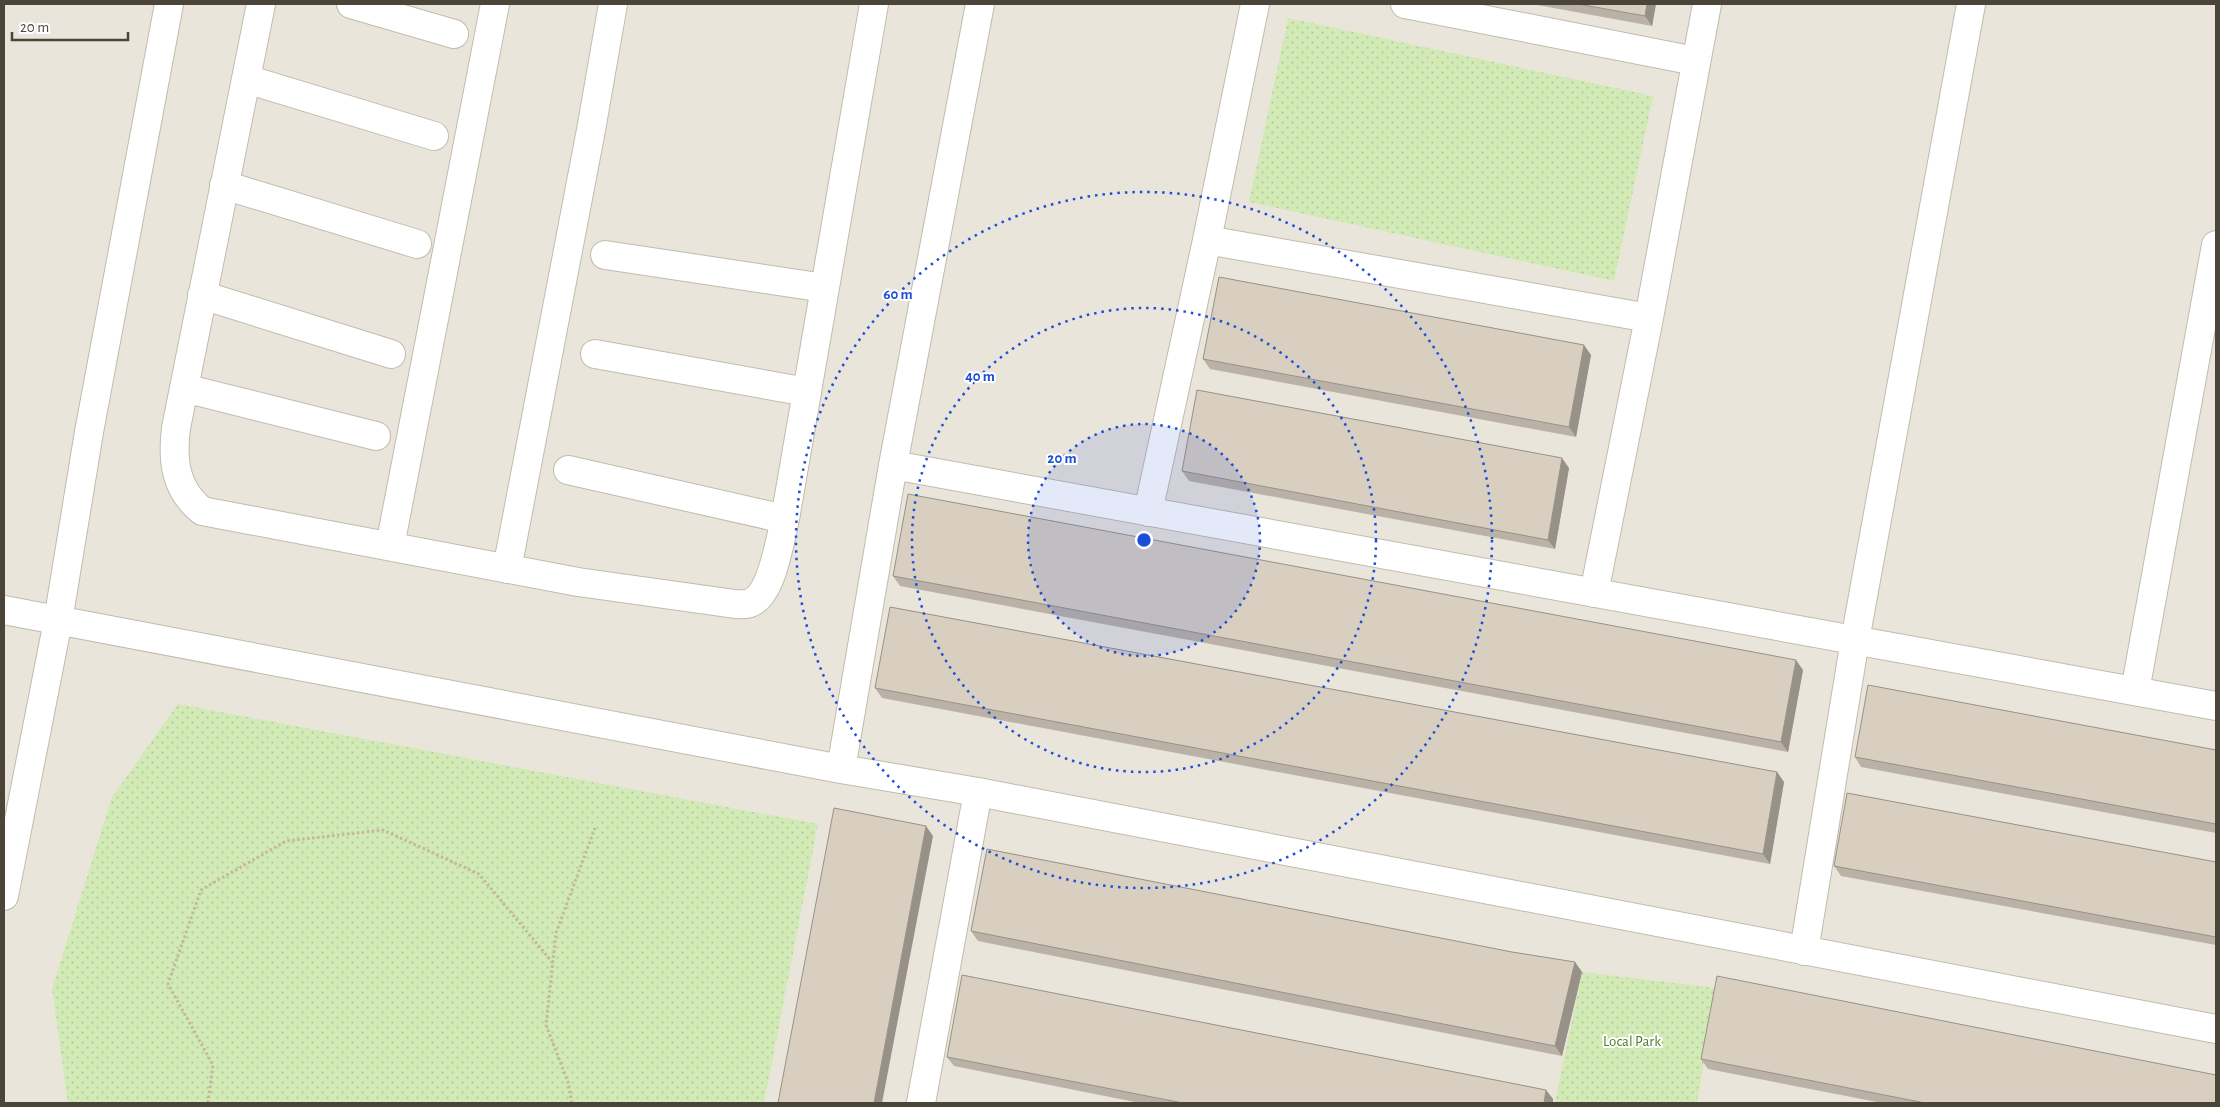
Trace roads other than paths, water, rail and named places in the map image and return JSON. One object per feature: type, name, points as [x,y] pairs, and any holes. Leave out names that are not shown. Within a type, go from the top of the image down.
[{"type":"street","points":[[4,896],[58,621],[89,432],[169,4]]},
{"type":"street","points":[[261,4],[202,295],[173,450],[180,483],[188,500],[202,511],[507,569],[578,582],[735,604],[750,603],[762,593],[771,575],[785,519],[874,4]]},
{"type":"street","points":[[351,4],[454,34]]},
{"type":"street","points":[[390,546],[495,4]]},
{"type":"street","points":[[507,569],[591,130],[612,4]]},
{"type":"street","points":[[841,769],[892,465],[980,4]]},
{"type":"street","points":[[1148,512],[1207,240],[1255,4]]},
{"type":"street","points":[[1405,4],[1696,61]]},
{"type":"street","points":[[1594,593],[1649,318],[1706,4]]},
{"type":"street","points":[[1804,951],[1855,640],[1971,4]]},
{"type":"street","points":[[246,79],[434,136]]},
{"type":"street","points":[[224,185],[417,244]]},
{"type":"street","points":[[1207,240],[1649,318]]},
{"type":"street","points":[[2135,691],[2216,245]]},
{"type":"street","points":[[605,255],[825,288]]},
{"type":"street","points":[[202,295],[391,354]]},
{"type":"street","points":[[595,354],[808,392]]},
{"type":"street","points":[[184,388],[376,436]]},
{"type":"street","points":[[892,465],[2216,706]]},
{"type":"street","points":[[568,470],[785,519]]},
{"type":"street","points":[[4,610],[841,769],[978,792],[1804,951],[2216,1028]]},
{"type":"street","points":[[921,1103],[978,792]]},
{"type":"park label","name":"Local Park","points":[[1632,1041]]}]
